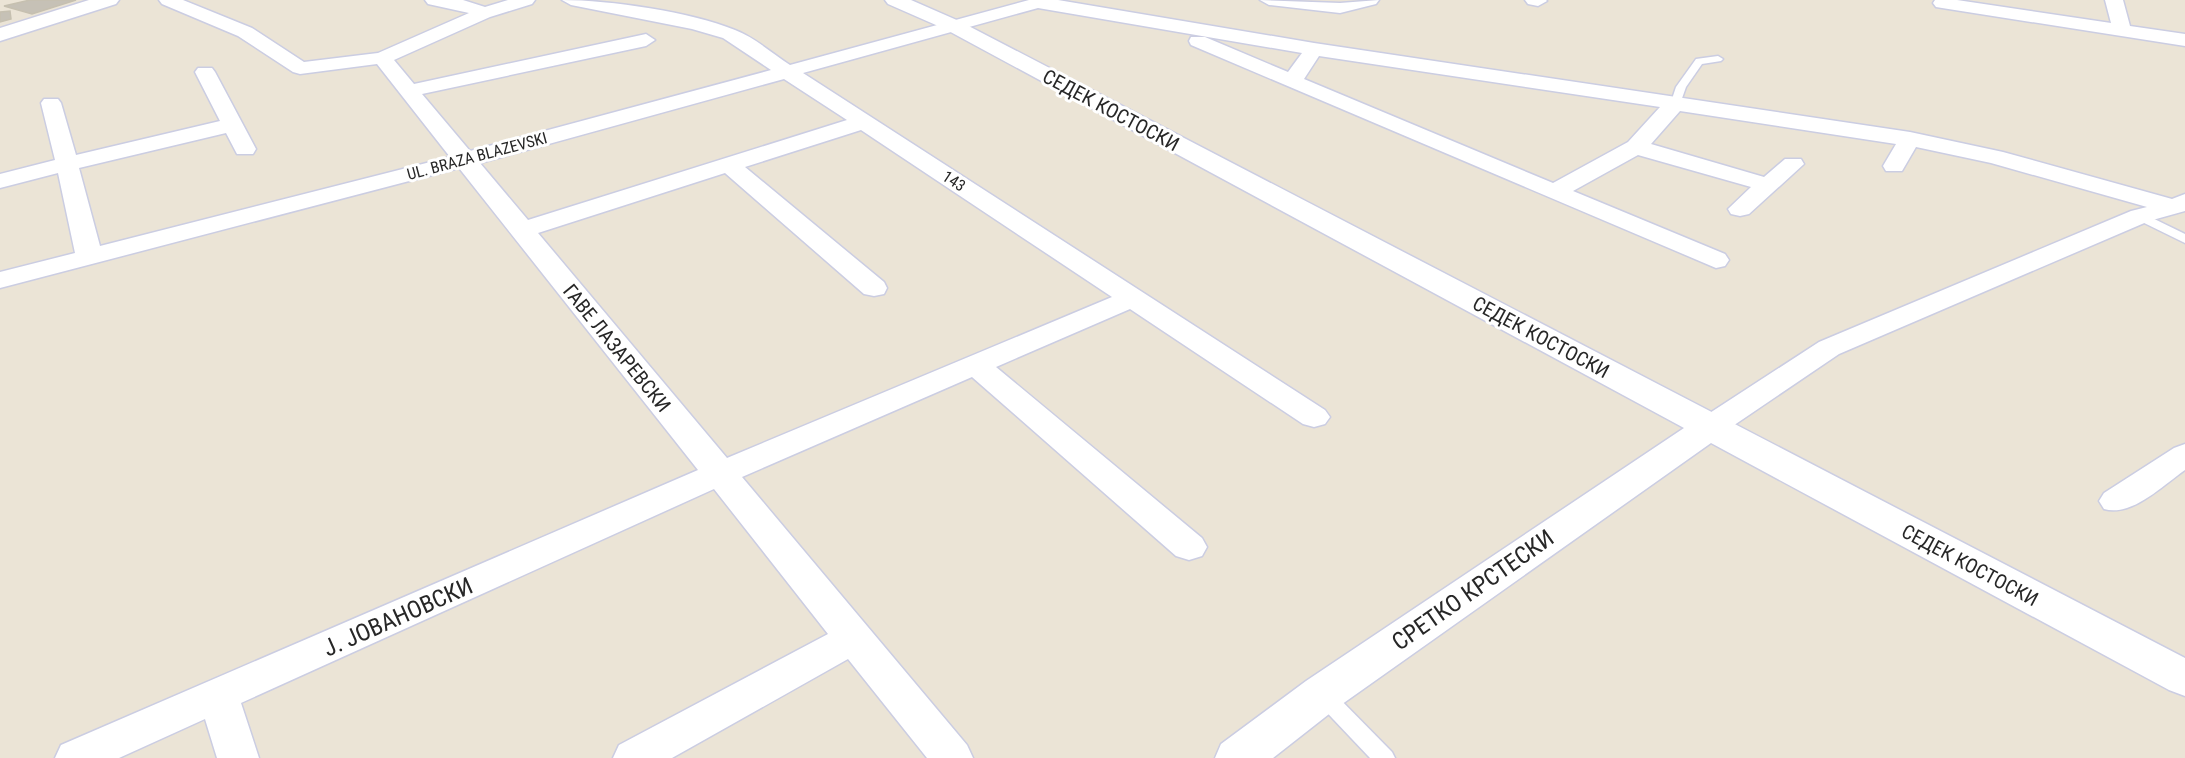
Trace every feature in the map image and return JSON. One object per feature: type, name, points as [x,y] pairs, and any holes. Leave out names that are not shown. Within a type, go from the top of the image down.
[{"type":"main road","points":[[0,27],[86,0]]},
{"type":"main road","points":[[0,35],[109,0]]},
{"type":"main road","name":"СЕДЕК КОСТОСКИ","points":[[895,0],[952,25],[2185,678]]},
{"type":"main road","name":"СРЕТКО КРСТЕСКИ","points":[[1238,758],[1322,694],[1710,427]]},
{"type":"street","points":[[168,0],[245,32],[300,68],[382,58],[484,13],[526,0]]},
{"type":"street","points":[[434,0],[467,6],[484,13]]},
{"type":"street","name":"143","points":[[571,0],[695,24],[730,34],[1314,417]]},
{"type":"street","points":[[1269,0],[1340,8],[1370,0]]},
{"type":"street","points":[[2114,0],[2122,30]]},
{"type":"street","points":[[1044,1],[1148,21],[1199,34],[1314,48],[1910,139],[1995,157],[2182,206]]},
{"type":"street","name":"UL. BRAZA BLAZEVSKI","points":[[0,280],[464,160],[789,73],[952,25],[1044,1]]},
{"type":"street","points":[[1941,3],[2185,40]]},
{"type":"street","points":[[1199,34],[1292,81],[1716,260]]},
{"type":"street","points":[[408,91],[646,40]]},
{"type":"street","points":[[1292,81],[1314,48]]},
{"type":"street","name":"ГАВЕ ЛАЗАРЕВСКИ","points":[[382,58],[952,758]]},
{"type":"street","points":[[205,72],[245,149]]},
{"type":"street","points":[[1553,192],[1636,147],[1676,102]]},
{"type":"street","points":[[51,103],[89,256]]},
{"type":"street","points":[[521,230],[864,122]]},
{"type":"street","points":[[0,181],[232,125]]},
{"type":"street","points":[[1894,166],[1910,139]]},
{"type":"street","points":[[1636,147],[1768,185]]},
{"type":"street","points":[[1740,208],[1793,164]]},
{"type":"street","points":[[729,165],[874,288]]},
{"type":"street","points":[[1710,427],[1829,348],[2140,216],[2182,206]]},
{"type":"street","name":"Ј. ЈОВАНОВСКИ","points":[[76,758],[219,697],[719,474],[1133,298]]},
{"type":"street","points":[[976,365],[1189,547]]},
{"type":"street","points":[[2116,501],[2181,462]]},
{"type":"street","points":[[634,758],[855,637]]},
{"type":"street","points":[[219,697],[238,758]]},
{"type":"lane","points":[[1676,102],[1681,87],[1699,62],[1718,58]]},
{"type":"lane","points":[[2140,216],[2185,239]]},
{"type":"lane","points":[[1322,694],[1384,758]]},
{"type":"building","points":[[30,0],[76,0],[32,14],[4,6]]},
{"type":"building","points":[[10,11],[11,19],[0,22],[0,12]]}]
